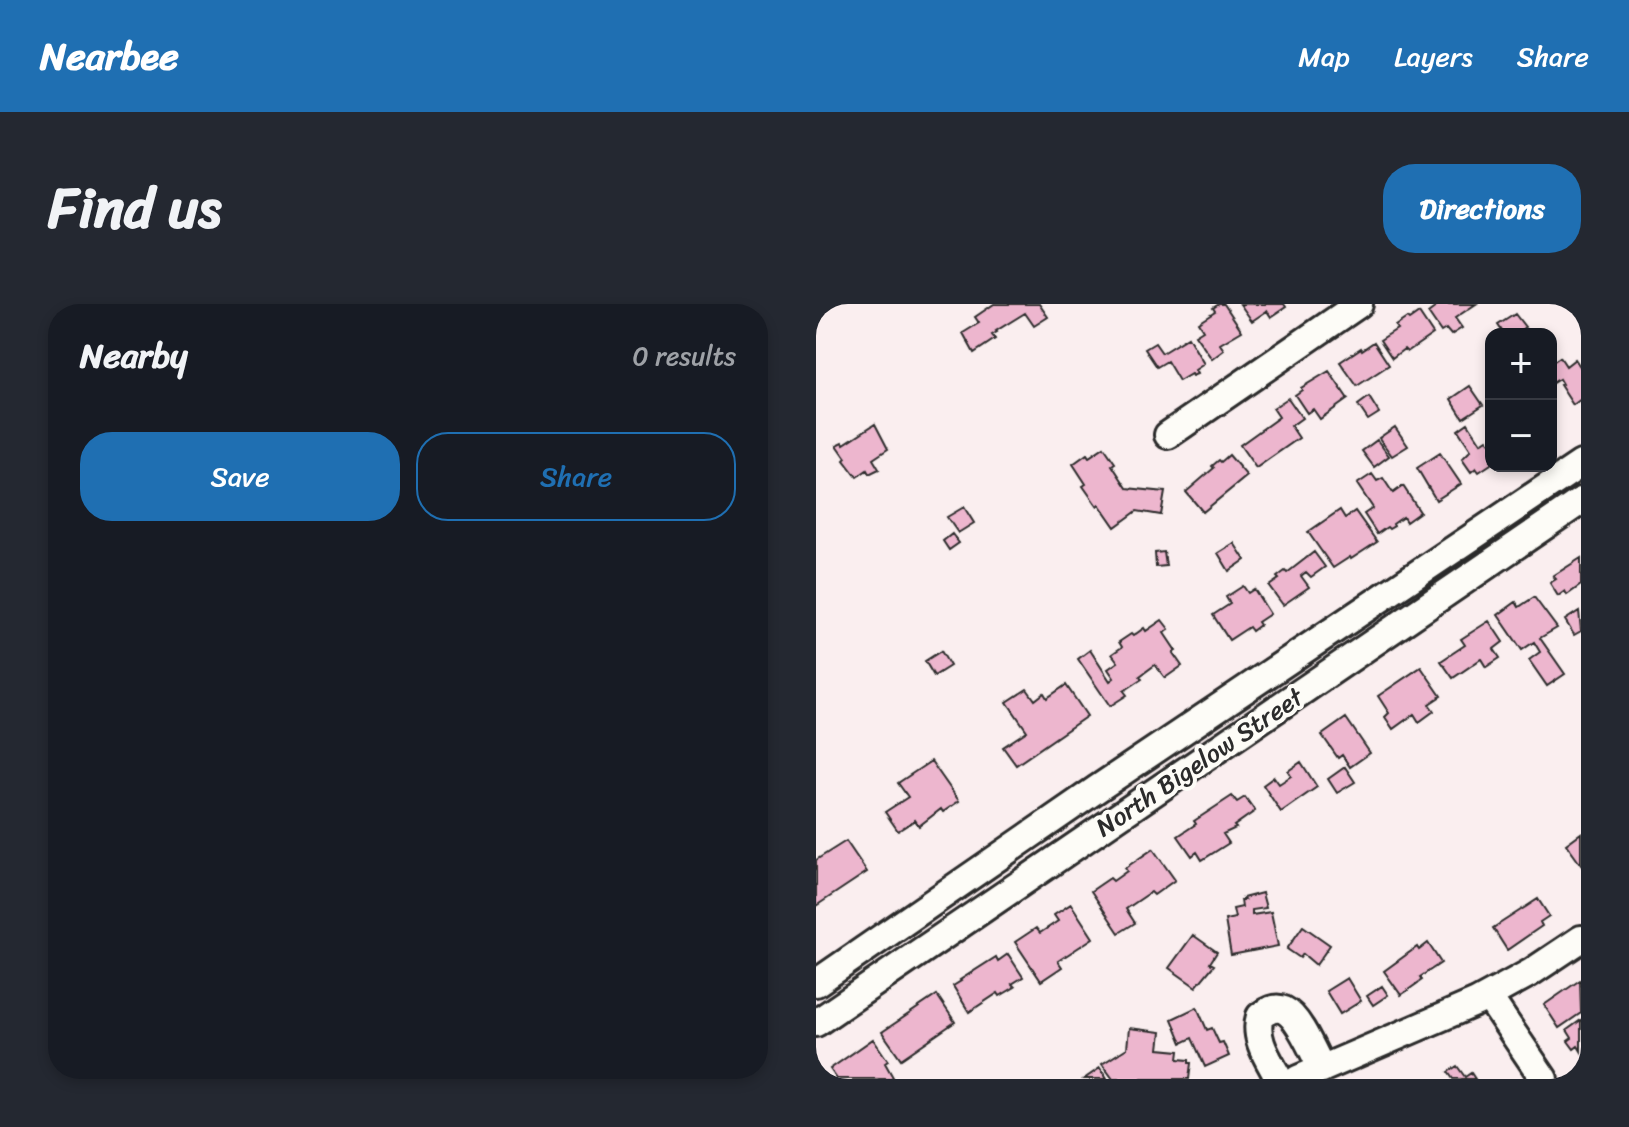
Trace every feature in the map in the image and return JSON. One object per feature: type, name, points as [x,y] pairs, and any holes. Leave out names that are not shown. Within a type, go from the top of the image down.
[{"type":"street","points":[[1168,435],[1359,304]]},
{"type":"street","name":"North Bigelow Street","points":[[816,983],[1581,464]]},
{"type":"street","name":"North Bigelow Street","points":[[816,1023],[1581,501]]},
{"type":"street","points":[[1450,552],[1468,578]]},
{"type":"street","points":[[1032,834],[1051,862]]},
{"type":"street","points":[[1279,1079],[1258,1034],[1260,1016],[1273,1009],[1283,1010],[1298,1025],[1310,1074],[1488,996],[1581,939]]},
{"type":"street","points":[[846,962],[865,990]]},
{"type":"street","points":[[1488,996],[1544,1079]]},
{"type":"building","points":[[994,304],[1039,304],[1048,317],[1034,326],[1025,313],[996,331],[992,335],[995,339],[974,353],[963,333],[979,323],[975,317]]},
{"type":"building","points":[[1224,304],[1242,331],[1220,344],[1224,350],[1212,359],[1195,335],[1203,330],[1198,322],[1215,311],[1213,308]]},
{"type":"building","points":[[1240,304],[1284,304],[1286,307],[1271,317],[1267,311],[1252,321]]},
{"type":"building","points":[[1435,304],[1476,304],[1455,318],[1462,328],[1451,335],[1446,329],[1441,332],[1428,313],[1436,307]]},
{"type":"building","points":[[1419,313],[1433,334],[1392,358],[1380,340],[1397,329],[1395,326]]},
{"type":"building","points":[[1515,314],[1525,327],[1500,328],[1498,325]]},
{"type":"building","points":[[1188,337],[1204,364],[1195,370],[1197,374],[1179,381],[1167,361],[1157,367],[1145,349],[1155,343],[1162,353]]},
{"type":"building","points":[[1374,342],[1389,365],[1357,386],[1340,362]]},
{"type":"building","points":[[1560,357],[1566,366],[1575,359],[1581,368],[1581,399],[1573,405],[1557,380],[1557,359]]},
{"type":"building","points":[[1329,371],[1348,399],[1320,419],[1313,409],[1307,413],[1295,395]]},
{"type":"building","points":[[1470,386],[1483,405],[1463,418],[1451,399]]},
{"type":"building","points":[[1369,397],[1379,413],[1368,420],[1358,405]]},
{"type":"building","points":[[1288,398],[1302,418],[1291,426],[1299,438],[1256,468],[1240,445],[1279,417],[1273,408]]},
{"type":"building","points":[[1468,423],[1481,443],[1485,440],[1485,468],[1479,472],[1476,468],[1471,472],[1462,459],[1471,450],[1458,430]]},
{"type":"building","points":[[875,424],[888,449],[873,459],[879,469],[869,474],[867,470],[857,477],[837,445],[844,444]]},
{"type":"building","points":[[1395,427],[1408,446],[1392,456],[1379,438]]},
{"type":"building","points":[[1377,440],[1389,456],[1374,467],[1362,451]]},
{"type":"building","points":[[1104,447],[1127,488],[1165,492],[1161,515],[1137,511],[1115,527],[1099,504],[1097,506],[1073,464]]},
{"type":"building","points":[[1440,453],[1461,484],[1436,500],[1417,468]]},
{"type":"building","points":[[1229,455],[1247,476],[1203,512],[1186,492],[1214,468],[1212,466]]},
{"type":"building","points":[[1372,474],[1377,481],[1383,478],[1393,493],[1403,486],[1420,512],[1406,522],[1403,517],[1394,526],[1377,534],[1364,514],[1373,508],[1357,484]]},
{"type":"building","points":[[964,507],[974,523],[958,533],[947,517]]},
{"type":"building","points":[[1340,510],[1345,518],[1355,511],[1377,542],[1333,568],[1308,532]]},
{"type":"building","points":[[952,534],[959,543],[949,550],[943,541]]},
{"type":"building","points":[[1234,543],[1245,560],[1229,571],[1218,553]]},
{"type":"building","points":[[1164,552],[1166,566],[1156,567],[1155,553]]},
{"type":"building","points":[[1314,552],[1325,567],[1311,577],[1306,572],[1301,576],[1309,587],[1283,605],[1269,586]]},
{"type":"building","points":[[1581,558],[1581,585],[1567,595],[1565,591],[1558,596],[1550,583],[1556,579],[1553,576]]},
{"type":"building","points":[[1243,586],[1248,593],[1254,589],[1270,614],[1258,622],[1260,625],[1252,631],[1249,627],[1229,640],[1213,615],[1230,604],[1226,597]]},
{"type":"building","points":[[1534,597],[1557,628],[1540,638],[1565,674],[1547,686],[1529,660],[1540,652],[1534,642],[1522,650],[1498,615],[1516,602],[1519,607]]},
{"type":"building","points":[[1579,611],[1581,631],[1574,635],[1565,620]]},
{"type":"building","points":[[1162,620],[1169,629],[1164,633],[1182,666],[1165,678],[1155,665],[1124,691],[1127,695],[1110,706],[1078,659],[1090,650],[1110,681],[1114,678],[1108,669],[1118,662],[1112,654],[1122,647],[1119,642],[1144,628],[1146,631]]},
{"type":"building","points":[[1489,621],[1503,642],[1494,649],[1500,658],[1486,667],[1481,659],[1453,678],[1441,661],[1465,645],[1461,639]]},
{"type":"building","points":[[941,651],[950,666],[934,676],[925,661]]},
{"type":"building","points":[[1421,667],[1441,696],[1429,704],[1434,711],[1419,722],[1414,714],[1393,729],[1385,717],[1389,713],[1378,696]]},
{"type":"building","points":[[1066,685],[1087,716],[1016,765],[1003,747],[1027,731],[1007,702],[1027,689],[1035,700],[1044,693],[1047,698]]},
{"type":"building","points":[[1346,718],[1370,753],[1350,767],[1342,755],[1338,758],[1322,735]]},
{"type":"building","points":[[931,761],[959,801],[943,812],[941,809],[919,826],[915,820],[898,831],[885,812],[908,797],[898,783]]},
{"type":"building","points":[[1301,762],[1317,787],[1281,812],[1263,785],[1274,777],[1279,784],[1291,776],[1288,771]]},
{"type":"building","points":[[1345,767],[1355,782],[1337,793],[1328,779]]},
{"type":"building","points":[[1232,796],[1237,802],[1245,797],[1255,811],[1234,826],[1236,828],[1223,834],[1229,843],[1202,860],[1197,852],[1192,856],[1178,836],[1196,824],[1194,821]]},
{"type":"building","points":[[1581,833],[1581,865],[1566,844]]},
{"type":"building","points":[[846,841],[867,872],[816,906],[816,860]]},
{"type":"building","points":[[1153,849],[1175,880],[1126,909],[1135,923],[1119,933],[1091,891],[1110,878],[1113,881],[1127,871],[1125,868]]},
{"type":"building","points":[[1262,893],[1266,908],[1252,910],[1252,915],[1271,912],[1278,946],[1231,955],[1225,920],[1235,918],[1233,909],[1242,907],[1243,898]]},
{"type":"building","points":[[1538,899],[1549,916],[1540,922],[1542,926],[1507,950],[1493,928]]},
{"type":"building","points":[[1071,904],[1093,938],[1058,961],[1062,967],[1041,981],[1015,942],[1036,928],[1040,933],[1058,921],[1054,915]]},
{"type":"building","points":[[1303,926],[1330,945],[1316,965],[1303,954],[1300,958],[1287,949]]},
{"type":"building","points":[[1193,935],[1217,952],[1210,963],[1214,965],[1196,987],[1169,968]]},
{"type":"building","points":[[1428,943],[1441,963],[1401,995],[1384,971],[1417,947],[1419,950]]},
{"type":"building","points":[[1008,954],[1023,977],[1012,984],[1015,987],[1000,996],[998,993],[969,1012],[953,986],[996,957],[998,961]]},
{"type":"building","points":[[1347,978],[1361,1001],[1340,1014],[1326,991]]},
{"type":"building","points":[[1580,980],[1581,1013],[1559,1028],[1544,1005]]},
{"type":"building","points":[[1382,986],[1388,995],[1373,1005],[1367,996]]},
{"type":"building","points":[[937,995],[955,1022],[901,1059],[882,1032]]},
{"type":"building","points":[[1197,1007],[1207,1030],[1212,1028],[1229,1056],[1205,1067],[1192,1038],[1182,1043],[1172,1019]]},
{"type":"building","points":[[1581,1020],[1581,1051],[1578,1046],[1574,1049],[1568,1041],[1572,1038],[1567,1030]]},
{"type":"building","points":[[1129,1028],[1161,1032],[1159,1049],[1179,1051],[1178,1059],[1189,1060],[1189,1079],[1113,1079],[1102,1064],[1127,1048]]},
{"type":"building","points":[[873,1039],[888,1061],[885,1063],[894,1079],[837,1079],[830,1069]]},
{"type":"building","points":[[1457,1066],[1465,1077],[1471,1073],[1475,1079],[1453,1079],[1448,1072]]},
{"type":"building","points":[[1100,1068],[1107,1079],[1084,1079]]}]
